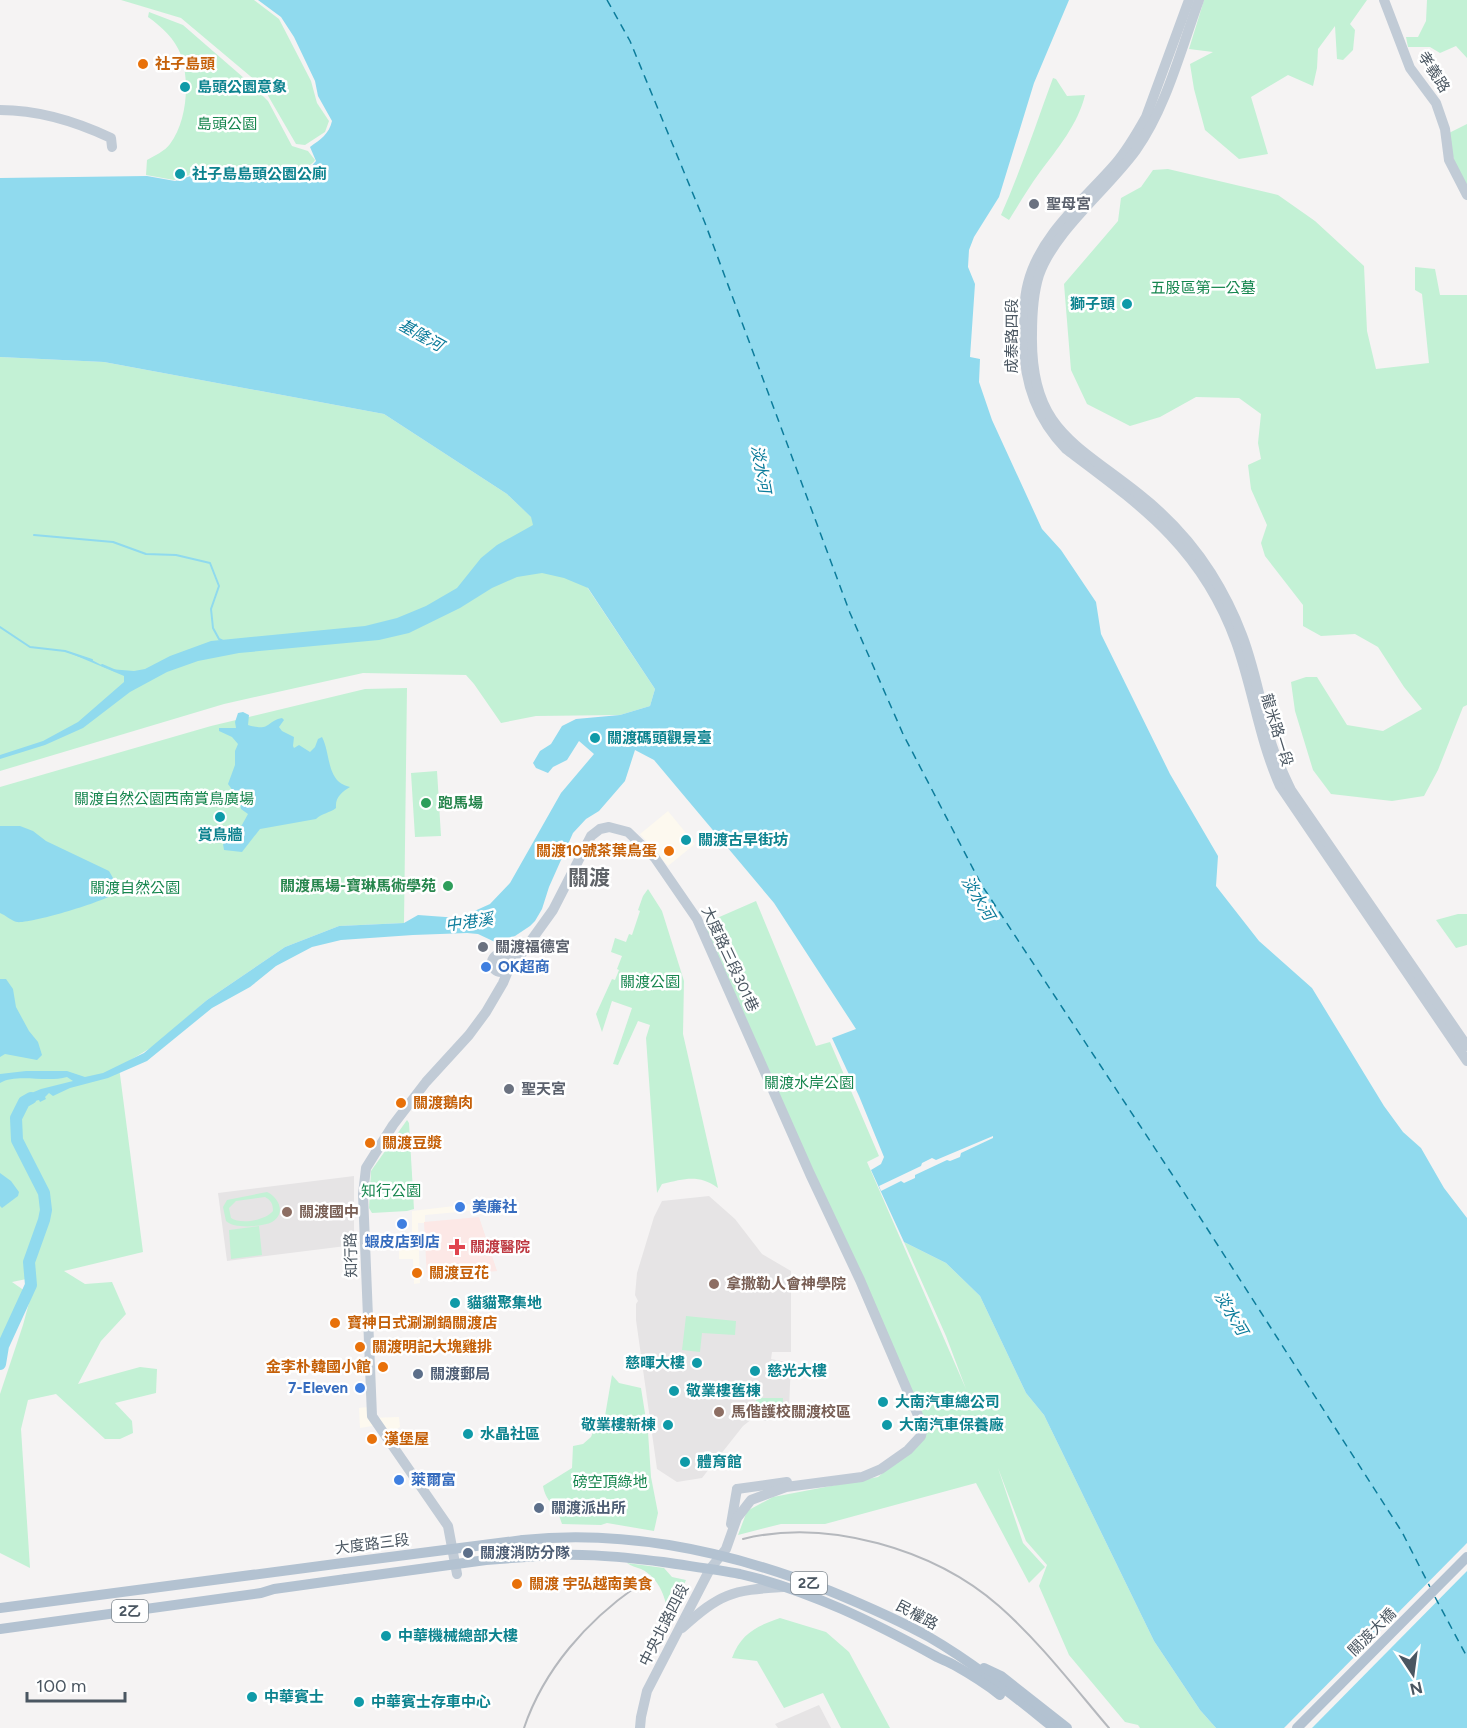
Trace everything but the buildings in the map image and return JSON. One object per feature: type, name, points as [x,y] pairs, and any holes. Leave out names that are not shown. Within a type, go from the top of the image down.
[{"type":"main road","name":"大度路三段","points":[[0,1608],[556,1537],[639,1540],[748,1562]]},
{"type":"main road","name":"大度路三段","points":[[0,1629],[486,1560],[553,1554],[630,1557],[740,1574]]},
{"type":"main road","name":"關渡大橋","points":[[1298,1728],[1467,1557]]},
{"type":"main road","name":"民權路","points":[[748,1562],[870,1607],[903,1623],[967,1661],[1054,1728]]},
{"type":"main road","name":"民權路","points":[[740,1574],[786,1587],[864,1619],[952,1663],[1043,1728]]},
{"type":"main road","points":[[967,1661],[1001,1676],[1067,1728]]},
{"type":"street","name":"成泰路四段","points":[[1051,425],[1032,397],[1026,369],[1024,316],[1028,283],[1047,244],[1064,221],[1117,161],[1137,133],[1146,117],[1189,0]]},
{"type":"street","name":"成泰路四段","points":[[1051,425],[1033,368],[1032,309],[1040,272],[1064,233],[1124,166],[1151,126],[1164,97],[1198,0]]},
{"type":"street","name":"孝義路","points":[[1384,0],[1410,68],[1436,103],[1445,129],[1449,160],[1467,195]]},
{"type":"street","points":[[0,110],[21,110],[49,115],[111,138],[112,147]]},
{"type":"street","name":"龍米路一段","points":[[1051,425],[1080,451],[1127,484],[1164,515],[1184,536],[1211,572],[1243,637],[1271,740],[1291,790],[1467,1046]]},
{"type":"street","name":"龍米路一段","points":[[1051,425],[1066,449],[1148,513],[1176,539],[1198,567],[1213,591],[1236,642],[1263,742],[1280,786],[1467,1061]]},
{"type":"street","name":"大度路三段301巷","points":[[550,913],[591,836],[600,829],[609,827],[628,832],[643,846],[672,881],[703,929],[921,1421],[923,1431],[921,1436],[908,1450],[881,1469],[862,1477],[814,1483]]},
{"type":"street","name":"知行路","points":[[457,1574],[448,1526],[411,1476],[372,1416],[363,1194],[366,1168],[393,1125],[440,1065],[469,1035],[486,1012],[510,966],[520,956],[550,913]]},
{"type":"street","points":[[496,994],[492,959],[498,954],[529,942]]},
{"type":"street","points":[[493,967],[500,972],[506,971],[510,966],[508,956],[498,954]]},
{"type":"street","points":[[737,1489],[786,1482],[814,1483]]},
{"type":"street","points":[[737,1518],[756,1497],[786,1487],[814,1483]]},
{"type":"street","points":[[729,1542],[743,1498],[737,1489]]},
{"type":"street","points":[[729,1542],[737,1489]]},
{"type":"street","name":"中央北路四段","points":[[640,1728],[640,1717],[647,1691],[710,1569],[729,1542]]},
{"type":"street","points":[[677,1633],[712,1602],[720,1598],[750,1589],[786,1587]]},
{"type":"shaded area","name":"關渡古早街坊","points":[[668,811],[695,844],[668,866],[640,834]]},
{"type":"shaded area","name":"關渡國中","points":[[354,1176],[354,1245],[227,1261],[218,1193]]},
{"type":"shaded area","points":[[709,1196],[735,1219],[762,1254],[791,1271],[791,1352],[772,1352],[771,1359],[791,1363],[789,1408],[784,1418],[764,1421],[757,1415],[743,1426],[702,1478],[677,1482],[657,1469],[636,1320],[637,1273],[654,1217],[662,1201]]},
{"type":"shaded area","points":[[480,1203],[480,1210],[425,1215],[425,1223],[418,1223],[420,1283],[414,1284],[413,1259],[399,1259],[399,1243],[412,1242],[412,1211]]},
{"type":"shaded area","name":"關渡醫院","points":[[479,1217],[497,1271],[427,1278],[424,1222]]},
{"type":"shaded area","points":[[368,1407],[369,1418],[399,1417],[400,1427],[387,1437],[378,1425],[360,1428],[359,1408]]},
{"type":"shaded area","points":[[819,1705],[831,1728],[778,1728],[775,1724]]},
{"type":"green space","points":[[121,0],[254,0],[279,19],[311,81],[317,103],[329,121],[325,132],[305,145],[296,144],[263,87],[181,18]]},
{"type":"green space","points":[[1204,0],[1367,0],[1350,24],[1355,30],[1353,50],[1343,60],[1337,59],[1335,26],[1318,49],[1313,86],[1288,75],[1251,97],[1268,154],[1239,159],[1205,130],[1190,64],[1213,52],[1189,49]]},
{"type":"green space","points":[[1427,0],[1467,0],[1467,58],[1456,46],[1440,53],[1430,47],[1408,47],[1406,37],[1418,37],[1426,21]]},
{"type":"green space","name":"島頭公園","points":[[149,12],[183,25],[252,85],[268,101],[292,146],[308,151],[315,160],[312,164],[303,167],[275,167],[275,171],[272,171],[273,178],[259,180],[257,170],[208,169],[174,180],[146,175],[147,160],[165,149],[176,135],[183,113],[186,89],[181,55],[168,34],[148,17]]},
{"type":"green space","points":[[1053,78],[1067,96],[1085,95],[1082,106],[1067,135],[1009,220],[1001,215]]},
{"type":"green space","points":[[1467,124],[1467,185],[1454,162],[1449,133]]},
{"type":"green space","name":"五股區第一公墓","points":[[1168,169],[1278,195],[1315,221],[1364,266],[1367,331],[1376,369],[1429,363],[1422,294],[1415,290],[1415,267],[1435,269],[1440,295],[1467,295],[1467,705],[1463,707],[1438,770],[1424,796],[1392,801],[1331,794],[1313,770],[1295,711],[1291,682],[1306,677],[1317,677],[1347,725],[1383,731],[1422,709],[1404,687],[1378,647],[1355,634],[1321,636],[1303,626],[1303,605],[1265,556],[1261,543],[1267,525],[1251,489],[1248,465],[1261,459],[1258,443],[1261,414],[1239,398],[1196,397],[1160,417],[1130,426],[1087,404],[1071,370],[1064,284],[1118,221],[1121,198],[1141,187],[1153,170]]},
{"type":"green space","points":[[0,357],[104,362],[384,414],[507,494],[547,532],[573,566],[655,689],[650,706],[620,715],[536,716],[501,723],[466,675],[363,673],[224,704],[0,771]]},
{"type":"green space","name":"關渡自然公園","points":[[407,688],[404,923],[339,926],[285,947],[207,1000],[157,1044],[119,1067],[143,1252],[64,1271],[85,1284],[112,1282],[126,1314],[101,1341],[78,1384],[140,1367],[157,1369],[156,1393],[115,1403],[132,1421],[133,1433],[120,1439],[105,1439],[56,1394],[28,1400],[21,1429],[30,1568],[0,1553],[0,1394],[36,1277],[12,1282],[25,1291],[0,1349],[0,787],[211,726],[365,689]]},
{"type":"green space","name":"跑馬場","points":[[437,771],[441,836],[415,837],[411,773]]},
{"type":"green space","name":"關渡公園","points":[[648,889],[662,911],[684,981],[683,1034],[718,1188],[698,1179],[685,1179],[662,1184],[657,1193],[646,1038],[650,1025],[638,1021],[618,1065],[613,1064],[632,1008],[612,1001],[602,1032],[596,1014],[612,979],[615,980],[619,970],[617,969],[622,956],[611,952],[615,938],[626,942],[629,934],[632,935],[640,911],[638,910]]},
{"type":"green space","name":"關渡水岸公園","points":[[756,901],[816,1046],[830,1042],[879,1156],[867,1162],[966,1389],[946,1336],[904,1242],[946,1263],[980,1296],[1026,1393],[1044,1415],[1154,1641],[1200,1710],[1216,1728],[1140,1728],[1138,1725],[1125,1722],[1069,1655],[1039,1586],[1047,1565],[1026,1541],[998,1468],[1023,1543],[1045,1567],[1029,1583],[976,1483],[825,1524],[781,1524],[738,1535],[747,1511],[773,1497],[878,1477],[920,1441],[926,1429],[701,925]]},
{"type":"green space","points":[[1467,914],[1467,945],[1456,948],[1436,920]]},
{"type":"green space","name":"知行公園","points":[[407,1120],[414,1209],[372,1213],[369,1208],[371,1171]]},
{"type":"green space","points":[[267,1192],[275,1198],[280,1210],[277,1218],[267,1224],[235,1225],[226,1221],[223,1207],[227,1200]],"holes":[[[267,1198],[273,1206],[273,1211],[265,1217],[247,1221],[231,1218],[229,1208],[236,1201]]]},
{"type":"green space","points":[[259,1226],[262,1255],[231,1259],[229,1230]]},
{"type":"green space","points":[[686,1316],[736,1321],[735,1335],[702,1333],[700,1352],[682,1350]]},
{"type":"green space","name":"磅空頂綠地","points":[[612,1375],[619,1383],[641,1388],[648,1432],[651,1477],[658,1513],[654,1531],[607,1523],[601,1525],[562,1524],[544,1492],[543,1486],[572,1468],[573,1446],[583,1444],[591,1437],[596,1424],[605,1416]]},
{"type":"green space","points":[[756,1398],[783,1398],[782,1414],[755,1413]]},
{"type":"green space","points":[[627,1563],[664,1568],[672,1577],[686,1580],[669,1618],[664,1597],[657,1583],[648,1573]]},
{"type":"green space","points":[[780,1618],[826,1632],[849,1652],[890,1728],[841,1728],[823,1693],[784,1708],[757,1661],[732,1658],[745,1636],[764,1624]]},
{"type":"water","points":[[258,0],[1069,0],[1034,83],[999,197],[974,237],[969,250],[968,267],[975,284],[970,357],[980,359],[979,382],[992,420],[1042,529],[1061,550],[1096,602],[1101,634],[1170,774],[1218,856],[1216,886],[1259,941],[1312,988],[1384,1106],[1403,1132],[1421,1148],[1444,1188],[1467,1218],[1467,1728],[1216,1728],[1200,1710],[1154,1641],[1044,1415],[1026,1393],[980,1296],[946,1263],[904,1242],[871,1170],[881,1164],[884,1157],[832,1038],[856,1029],[774,903],[654,760],[635,750],[625,781],[599,811],[586,819],[573,833],[535,921],[515,936],[495,942],[478,934],[467,933],[413,935],[341,940],[312,947],[276,966],[250,987],[212,1008],[147,1061],[108,1078],[70,1088],[53,1096],[49,1093],[46,1099],[40,1102],[39,1100],[30,1102],[21,1109],[21,1100],[29,1094],[73,1081],[67,1077],[59,1079],[23,1078],[0,1083],[0,1074],[26,1071],[67,1071],[85,1077],[103,1073],[144,1053],[207,1000],[285,947],[339,926],[404,923],[418,915],[459,918],[490,904],[510,883],[561,793],[594,754],[579,741],[567,760],[553,767],[548,773],[536,768],[533,763],[540,751],[551,744],[562,726],[576,719],[620,715],[650,706],[655,689],[588,588],[564,578],[542,573],[517,577],[492,588],[460,608],[409,633],[379,640],[239,653],[198,661],[167,672],[130,692],[83,728],[45,745],[0,759],[0,755],[43,741],[78,722],[124,682],[124,676],[65,651],[90,659],[109,669],[134,671],[145,669],[170,656],[211,641],[365,626],[397,618],[426,606],[457,588],[481,558],[497,545],[533,525],[531,517],[507,494],[384,414],[104,362],[0,357],[0,178],[147,176],[175,181],[210,170],[257,171],[259,182],[273,179],[272,172],[276,172],[276,167],[309,169],[316,161],[310,147],[327,133],[332,121],[318,96],[315,81],[294,37],[281,17]]},
{"type":"water","points":[[243,712],[249,715],[248,725],[255,727],[265,727],[282,718],[284,720],[279,727],[294,737],[294,748],[299,745],[310,752],[318,739],[322,737],[333,773],[342,784],[350,787],[340,795],[334,810],[316,819],[260,829],[242,852],[224,850],[223,844],[238,832],[248,814],[241,809],[238,791],[233,791],[228,784],[235,765],[235,751],[238,744],[232,737],[219,731],[219,728],[236,728],[238,713]]},
{"type":"water","points":[[0,826],[20,826],[33,831],[46,841],[109,871],[113,878],[113,894],[82,907],[24,922],[17,922],[0,913]]},
{"type":"water","points":[[0,979],[6,979],[13,989],[16,1007],[38,1042],[42,1055],[37,1060],[5,1054],[0,1057]]},
{"type":"water","points":[[0,1173],[11,1181],[19,1192],[18,1196],[2,1208],[0,1206]]},
{"type":"pier","points":[[993,1136],[961,1153],[960,1157],[947,1160],[915,1175],[915,1178],[904,1183],[901,1181],[881,1191],[879,1186],[921,1166],[922,1163],[932,1158],[936,1160]]},
{"type":"pier","points":[[1467,1543],[1467,1571],[1312,1728],[1284,1728]]},
{"type":"waterway","points":[[34,535],[113,542],[146,554],[176,555],[210,563],[219,586],[211,609],[213,628],[219,639],[223,641]]},
{"type":"waterway","points":[[0,627],[30,647],[65,651],[92,660]]},
{"type":"waterway","points":[[102,665],[116,671]]},
{"type":"waterway","points":[[0,1364],[3,1346],[31,1285],[29,1262],[46,1210],[44,1193],[17,1140],[16,1118],[24,1102],[31,1098]]},
{"type":"ferry route","points":[[607,0],[630,41],[705,223],[850,613],[903,734],[981,884],[1183,1191],[1402,1532],[1430,1587]]},
{"type":"ferry route","points":[[1435,1597],[1467,1657]]},
{"type":"railway","points":[[743,1539],[775,1534],[809,1533],[844,1536],[878,1543],[912,1554],[943,1569],[973,1586],[1029,1634],[1109,1728]]},
{"type":"railway","points":[[524,1728],[543,1686],[569,1648],[601,1615],[637,1586]]},
{"type":"place","name":"社子島頭","points":[[143,64]]},
{"type":"place","name":"島頭公園意象","points":[[185,87]]},
{"type":"place","name":"社子島島頭公園公廁","points":[[180,174]]},
{"type":"place","name":"聖母宮","points":[[1034,204]]},
{"type":"place","name":"獅子頭","points":[[1127,304]]},
{"type":"place","name":"關渡碼頭觀景臺","points":[[595,738]]},
{"type":"place","name":"跑馬場","points":[[426,803]]},
{"type":"place","name":"賞鳥牆","points":[[220,817]]},
{"type":"place","name":"關渡古早街坊","points":[[686,840]]},
{"type":"place","name":"關渡10號茶葉鳥蛋","points":[[669,851]]},
{"type":"place","name":"關渡馬場-寶琳馬術學苑","points":[[448,886]]},
{"type":"place","name":"關渡福德宮","points":[[483,947]]},
{"type":"place","name":"OK超商","points":[[486,967]]},
{"type":"place","name":"聖天宮","points":[[509,1089]]},
{"type":"place","name":"關渡鵝肉","points":[[401,1103]]},
{"type":"place","name":"關渡豆漿","points":[[370,1143]]},
{"type":"place","name":"美廉社","points":[[460,1207]]},
{"type":"place","name":"關渡國中","points":[[287,1212]]},
{"type":"place","name":"蝦皮店到店","points":[[402,1224]]},
{"type":"place","name":"關渡醫院","points":[[457,1247]]},
{"type":"place","name":"關渡豆花","points":[[417,1273]]},
{"type":"place","name":"拿撒勒人會神學院","points":[[714,1284]]},
{"type":"place","name":"貓貓聚集地","points":[[455,1303]]},
{"type":"place","name":"寶神日式涮涮鍋關渡店","points":[[335,1323]]},
{"type":"place","name":"關渡明記大塊雞排","points":[[360,1347]]},
{"type":"place","name":"慈暉大樓","points":[[697,1363]]},
{"type":"place","name":"金李朴韓國小館","points":[[383,1367]]},
{"type":"place","name":"慈光大樓","points":[[755,1371]]},
{"type":"place","name":"關渡郵局","points":[[418,1374]]},
{"type":"place","name":"7-Eleven","points":[[360,1388]]},
{"type":"place","name":"敬業樓舊棟","points":[[674,1391]]},
{"type":"place","name":"大南汽車總公司","points":[[883,1402]]},
{"type":"place","name":"馬偕護校關渡校區","points":[[719,1412]]},
{"type":"place","name":"敬業樓新棟","points":[[668,1425]]},
{"type":"place","name":"大南汽車保養廠","points":[[887,1425]]},
{"type":"place","name":"水晶社區","points":[[468,1434]]},
{"type":"place","name":"漢堡屋","points":[[372,1439]]},
{"type":"place","name":"體育館","points":[[685,1462]]},
{"type":"place","name":"萊爾富","points":[[399,1480]]},
{"type":"place","name":"關渡派出所","points":[[539,1508]]},
{"type":"place","name":"關渡消防分隊","points":[[468,1553]]},
{"type":"place","name":"關渡 宇弘越南美食","points":[[517,1584]]},
{"type":"place","name":"中華機械總部大樓","points":[[386,1636]]},
{"type":"place","name":"中華賓士","points":[[252,1697]]},
{"type":"place","name":"中華賓士存車中心","points":[[359,1702]]},
{"type":"district","name":"關渡","points":[[589,877]]},
{"type":"water label","name":"基隆河","points":[[421,335]]},
{"type":"water label","name":"淡水河","points":[[761,469]]},
{"type":"water label","name":"淡水河","points":[[978,898]]},
{"type":"water label","name":"中港溪","points":[[469,922]]},
{"type":"water label","name":"淡水河","points":[[1231,1313]]},
{"type":"park label","name":"關渡自然公園西南賞鳥廣場","points":[[164,799]]}]
